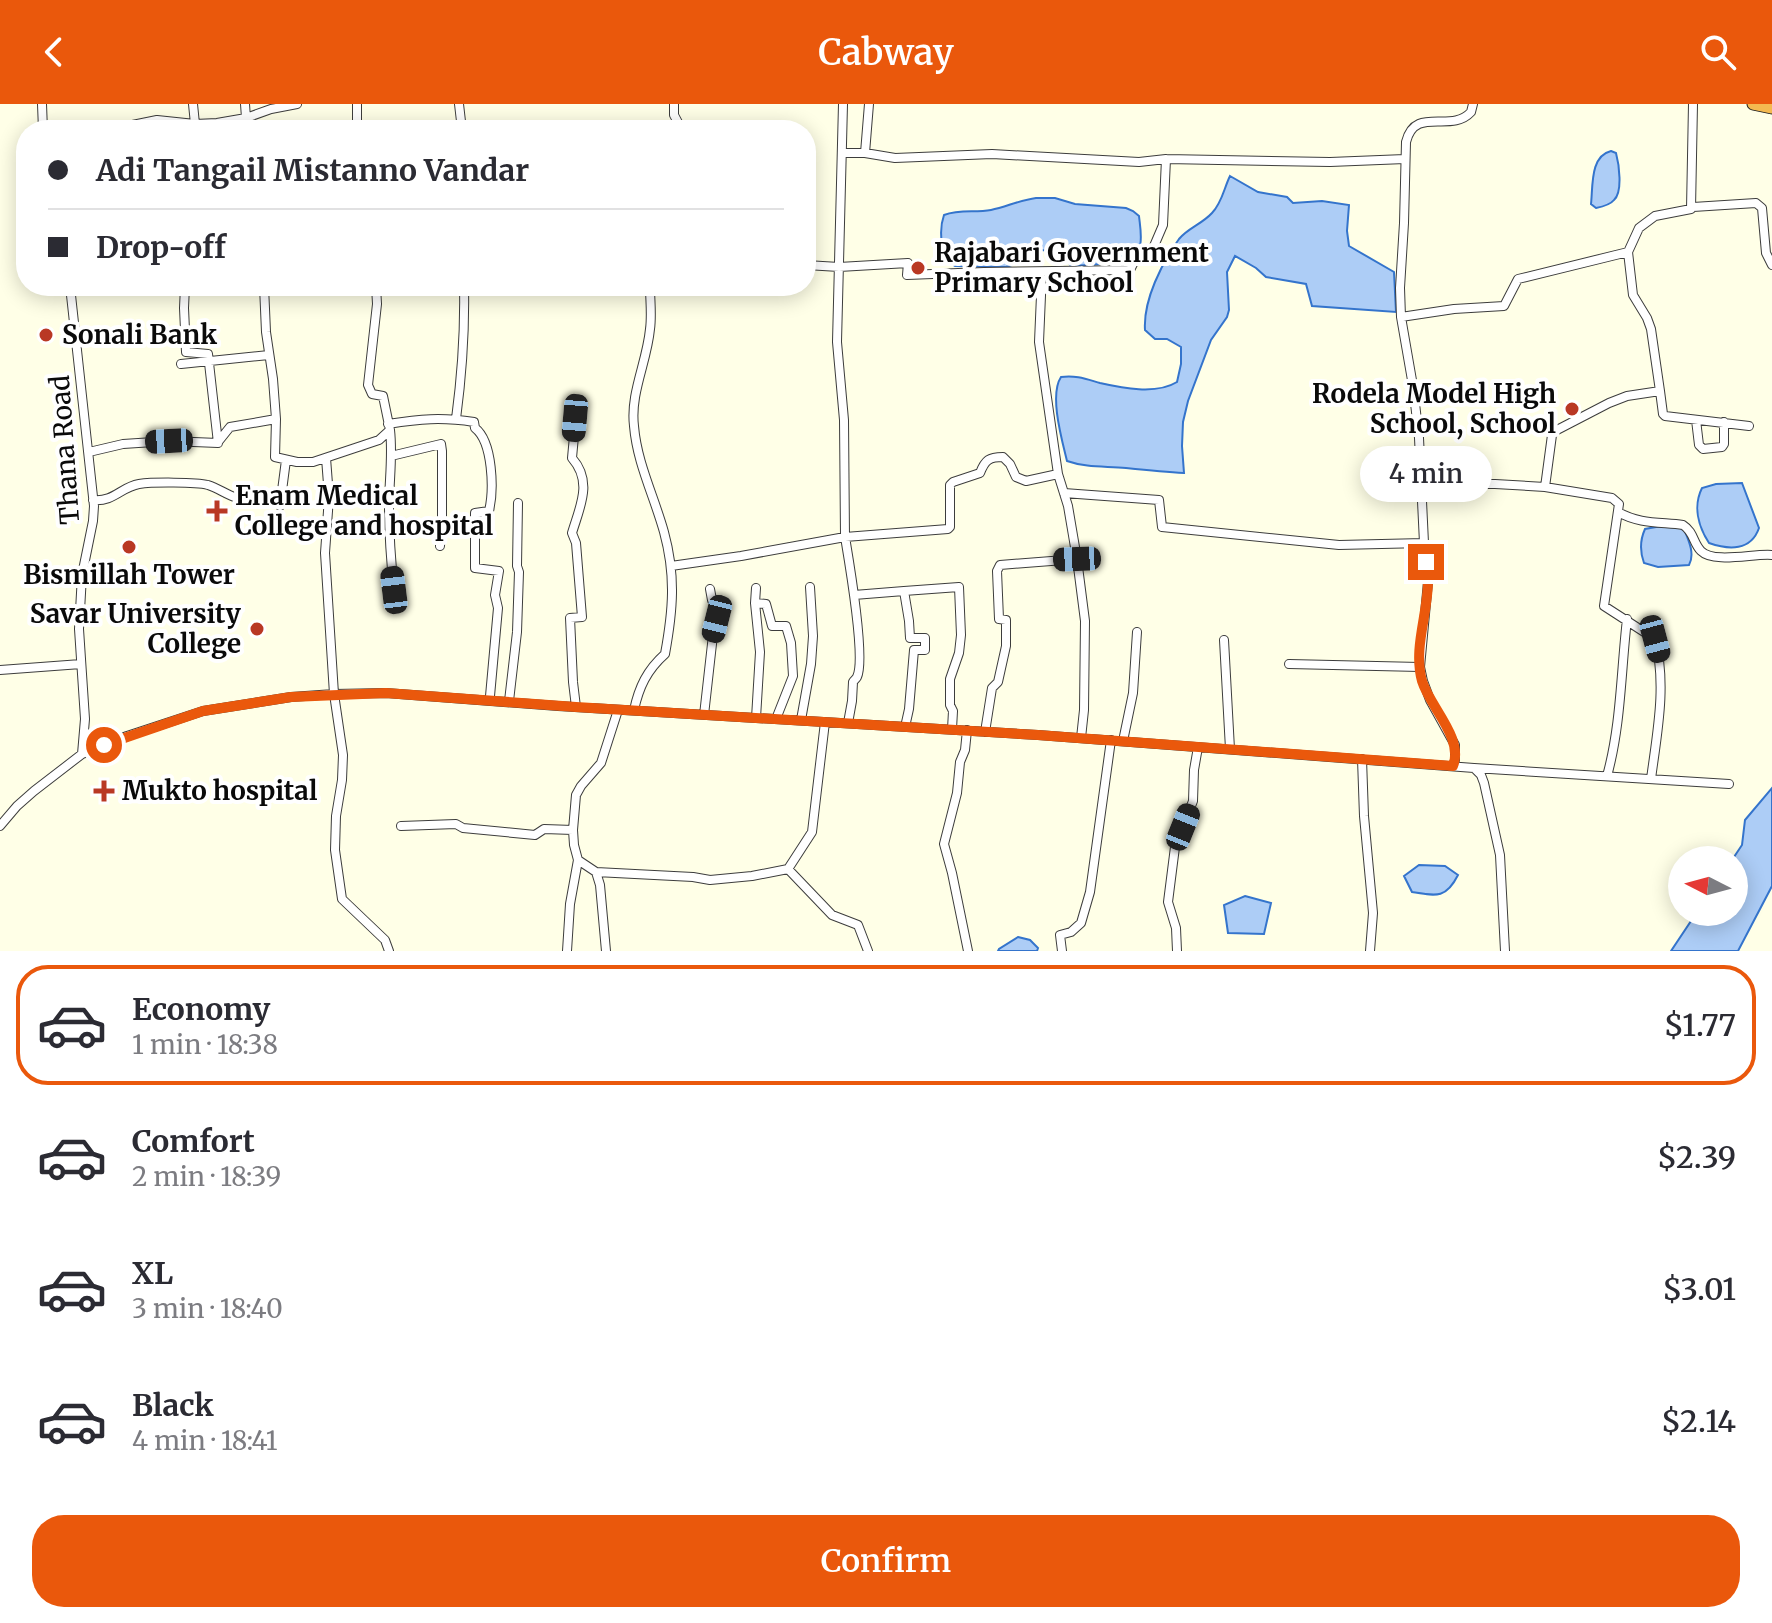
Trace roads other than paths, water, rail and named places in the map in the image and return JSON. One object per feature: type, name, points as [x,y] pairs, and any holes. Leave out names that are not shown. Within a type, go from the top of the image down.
[{"type":"highway","points":[[1753,104],[1772,108]]},
{"type":"street","points":[[245,104],[246,118]]},
{"type":"street","points":[[234,120],[297,104]]},
{"type":"street","points":[[843,104],[837,342],[844,420],[845,537],[858,644],[858,676],[853,682],[848,723]]},
{"type":"street","points":[[865,153],[869,104]]},
{"type":"street","points":[[1453,766],[1455,745],[1430,700],[1420,667],[1428,582],[1419,438],[1401,317],[1400,288],[1408,132],[1421,122],[1463,119],[1471,112],[1473,104]]},
{"type":"street","points":[[1693,104],[1693,207]]},
{"type":"street","points":[[843,153],[895,158],[992,154],[1139,162],[1166,159],[1316,162],[1405,159]]},
{"type":"street","points":[[816,266],[908,263],[907,275],[1130,270],[1135,260],[1151,253],[1163,225],[1166,159]]},
{"type":"street","points":[[1749,426],[1663,414],[1651,329],[1633,295],[1628,252],[1639,228],[1655,216],[1687,211],[1693,207],[1756,203],[1762,208],[1766,253],[1772,265]]},
{"type":"street","points":[[1401,317],[1504,306],[1518,279],[1628,252]]},
{"type":"street","points":[[1042,272],[1039,342],[1058,474],[1077,559],[1085,621],[1081,738]]},
{"type":"street","name":"Thana Road","points":[[71,296],[93,500],[93,521],[82,575],[79,629],[85,719],[82,754]]},
{"type":"street","points":[[185,296],[186,352],[208,354],[218,443]]},
{"type":"street","points":[[264,296],[276,419],[275,457],[313,462],[379,440],[389,427],[431,417],[474,422],[475,428],[483,435],[492,497],[489,511],[475,513],[475,568],[499,571],[495,595],[498,608],[491,701]]},
{"type":"street","points":[[377,296],[368,385],[372,394],[383,396],[389,427],[390,551],[394,590]]},
{"type":"street","points":[[456,419],[463,352],[464,296]]},
{"type":"street","points":[[634,710],[645,676],[665,654],[673,593],[664,534],[640,462],[633,423],[635,395],[650,329],[650,296]]},
{"type":"street","points":[[181,364],[269,355]]},
{"type":"street","points":[[1545,487],[1555,431],[1627,396],[1660,391]]},
{"type":"street","points":[[576,707],[570,618],[582,617],[576,543],[572,533],[584,496],[583,478],[572,458],[577,403]]},
{"type":"street","points":[[218,443],[230,427],[276,419]]},
{"type":"street","points":[[1696,420],[1699,445],[1703,449],[1722,447],[1724,422]]},
{"type":"street","points":[[89,452],[123,444],[169,441],[218,443]]},
{"type":"street","points":[[391,456],[441,444],[440,546]]},
{"type":"street","points":[[671,566],[845,537],[948,529],[950,485],[980,473],[984,462],[991,457],[1003,457],[1016,477],[1026,481],[1058,474]]},
{"type":"street","points":[[326,458],[329,497],[325,553],[334,694],[343,755],[335,850],[342,899],[385,940],[389,951]]},
{"type":"street","points":[[93,500],[111,499],[138,484],[189,483],[209,485],[237,498],[280,504],[286,460]]},
{"type":"street","points":[[1421,490],[1430,484],[1545,487],[1612,498],[1619,504],[1604,606],[1655,639],[1660,656],[1661,690],[1651,779]]},
{"type":"street","points":[[1064,493],[1159,500],[1162,527],[1339,545],[1424,543]]},
{"type":"street","points":[[509,701],[518,610],[518,503]]},
{"type":"street","points":[[1618,512],[1641,522],[1683,525],[1689,528],[1699,550],[1711,556],[1772,555]]},
{"type":"street","points":[[985,732],[992,688],[998,682],[1006,646],[1006,620],[999,619],[997,571],[1000,565],[1077,559]]},
{"type":"street","points":[[801,720],[813,636],[810,587]]},
{"type":"street","points":[[854,595],[959,587],[961,635],[959,653],[950,679],[952,729]]},
{"type":"street","points":[[756,588],[760,652],[756,718]]},
{"type":"street","points":[[704,715],[713,635],[720,612],[720,600],[712,600],[710,589]]},
{"type":"street","points":[[904,591],[910,638],[925,638],[925,650],[914,650],[905,727]]},
{"type":"street","points":[[755,603],[766,604],[772,626],[786,626],[791,643],[793,676],[776,719]]},
{"type":"street","points":[[1607,776],[1617,724],[1627,619]]},
{"type":"street","points":[[1123,741],[1133,693],[1137,632]]},
{"type":"street","points":[[1224,640],[1230,749]]},
{"type":"street","points":[[0,670],[81,664]]},
{"type":"street","points":[[1289,664],[1420,667]]},
{"type":"street","points":[[0,826],[34,791],[82,754],[127,736],[203,711],[291,697],[334,694],[386,693],[952,729],[1729,784]]},
{"type":"street","points":[[567,951],[571,895],[578,860],[573,830],[576,795],[601,763],[618,710]]},
{"type":"street","points":[[578,860],[596,872],[710,880],[788,869],[812,832],[825,722]]},
{"type":"street","points":[[967,730],[957,793],[944,844],[968,951]]},
{"type":"street","points":[[1062,951],[1060,935],[1071,932],[1081,923],[1090,892],[1111,740]]},
{"type":"street","points":[[1177,951],[1176,928],[1168,902],[1175,847],[1193,801],[1198,747]]},
{"type":"street","points":[[1362,759],[1373,913],[1370,951]]},
{"type":"street","points":[[1474,768],[1484,783],[1500,855],[1505,951]]},
{"type":"street","points":[[401,826],[456,824],[463,828],[535,835],[544,829],[573,830]]},
{"type":"street","points":[[788,869],[832,915],[858,925],[868,951]]},
{"type":"street","points":[[596,872],[606,951]]},
{"type":"water","points":[[1611,151],[1616,153],[1617,158],[1619,191],[1612,202],[1596,208],[1591,204],[1596,165],[1604,154]]},
{"type":"water","points":[[1230,176],[1258,192],[1287,197],[1293,203],[1322,201],[1349,205],[1349,246],[1394,272],[1396,312],[1312,306],[1306,284],[1266,277],[1235,256],[1227,272],[1227,317],[1211,340],[1183,422],[1184,473],[1089,466],[1067,461],[1056,406],[1061,377],[1139,389],[1159,388],[1177,382],[1181,347],[1167,339],[1155,339],[1145,330],[1147,306],[1160,270],[1173,249],[1183,235],[1215,209]]},
{"type":"water","points":[[1036,198],[1055,198],[1075,204],[1133,211],[1139,216],[1139,249],[1135,255],[1119,262],[1071,266],[1062,253],[1028,248],[1015,250],[1012,265],[1006,267],[955,266],[946,260],[941,237],[944,215],[991,210]]},
{"type":"water","points":[[1742,483],[1759,528],[1755,536],[1738,547],[1709,543],[1698,516],[1702,488]]},
{"type":"water","points":[[1667,525],[1684,529],[1691,552],[1689,565],[1658,567],[1644,563],[1641,546],[1645,529]]},
{"type":"water","points":[[1772,788],[1772,886],[1738,951],[1671,951],[1688,926],[1748,926],[1748,846],[1741,846],[1745,820]]},
{"type":"water","points":[[1419,865],[1445,866],[1458,875],[1454,883],[1440,894],[1412,892],[1404,876]]},
{"type":"water","points":[[1245,896],[1271,903],[1264,934],[1228,933],[1224,905]]},
{"type":"water","points":[[1018,937],[1030,940],[1038,948],[1037,951],[998,951],[999,949]]},
{"type":"place","name":"Rajabari Government Primary School","points":[[918,268]]},
{"type":"place","name":"Sonali Bank","points":[[46,335]]},
{"type":"place","name":"Rodela Model High School, School","points":[[1572,409]]},
{"type":"place","name":"Enam Medical College and hospital","points":[[217,511]]},
{"type":"place","name":"Bismillah Tower","points":[[129,547]]},
{"type":"place","name":"Savar University College","points":[[257,629]]},
{"type":"place","name":"Mukto hospital","points":[[104,791]]}]
